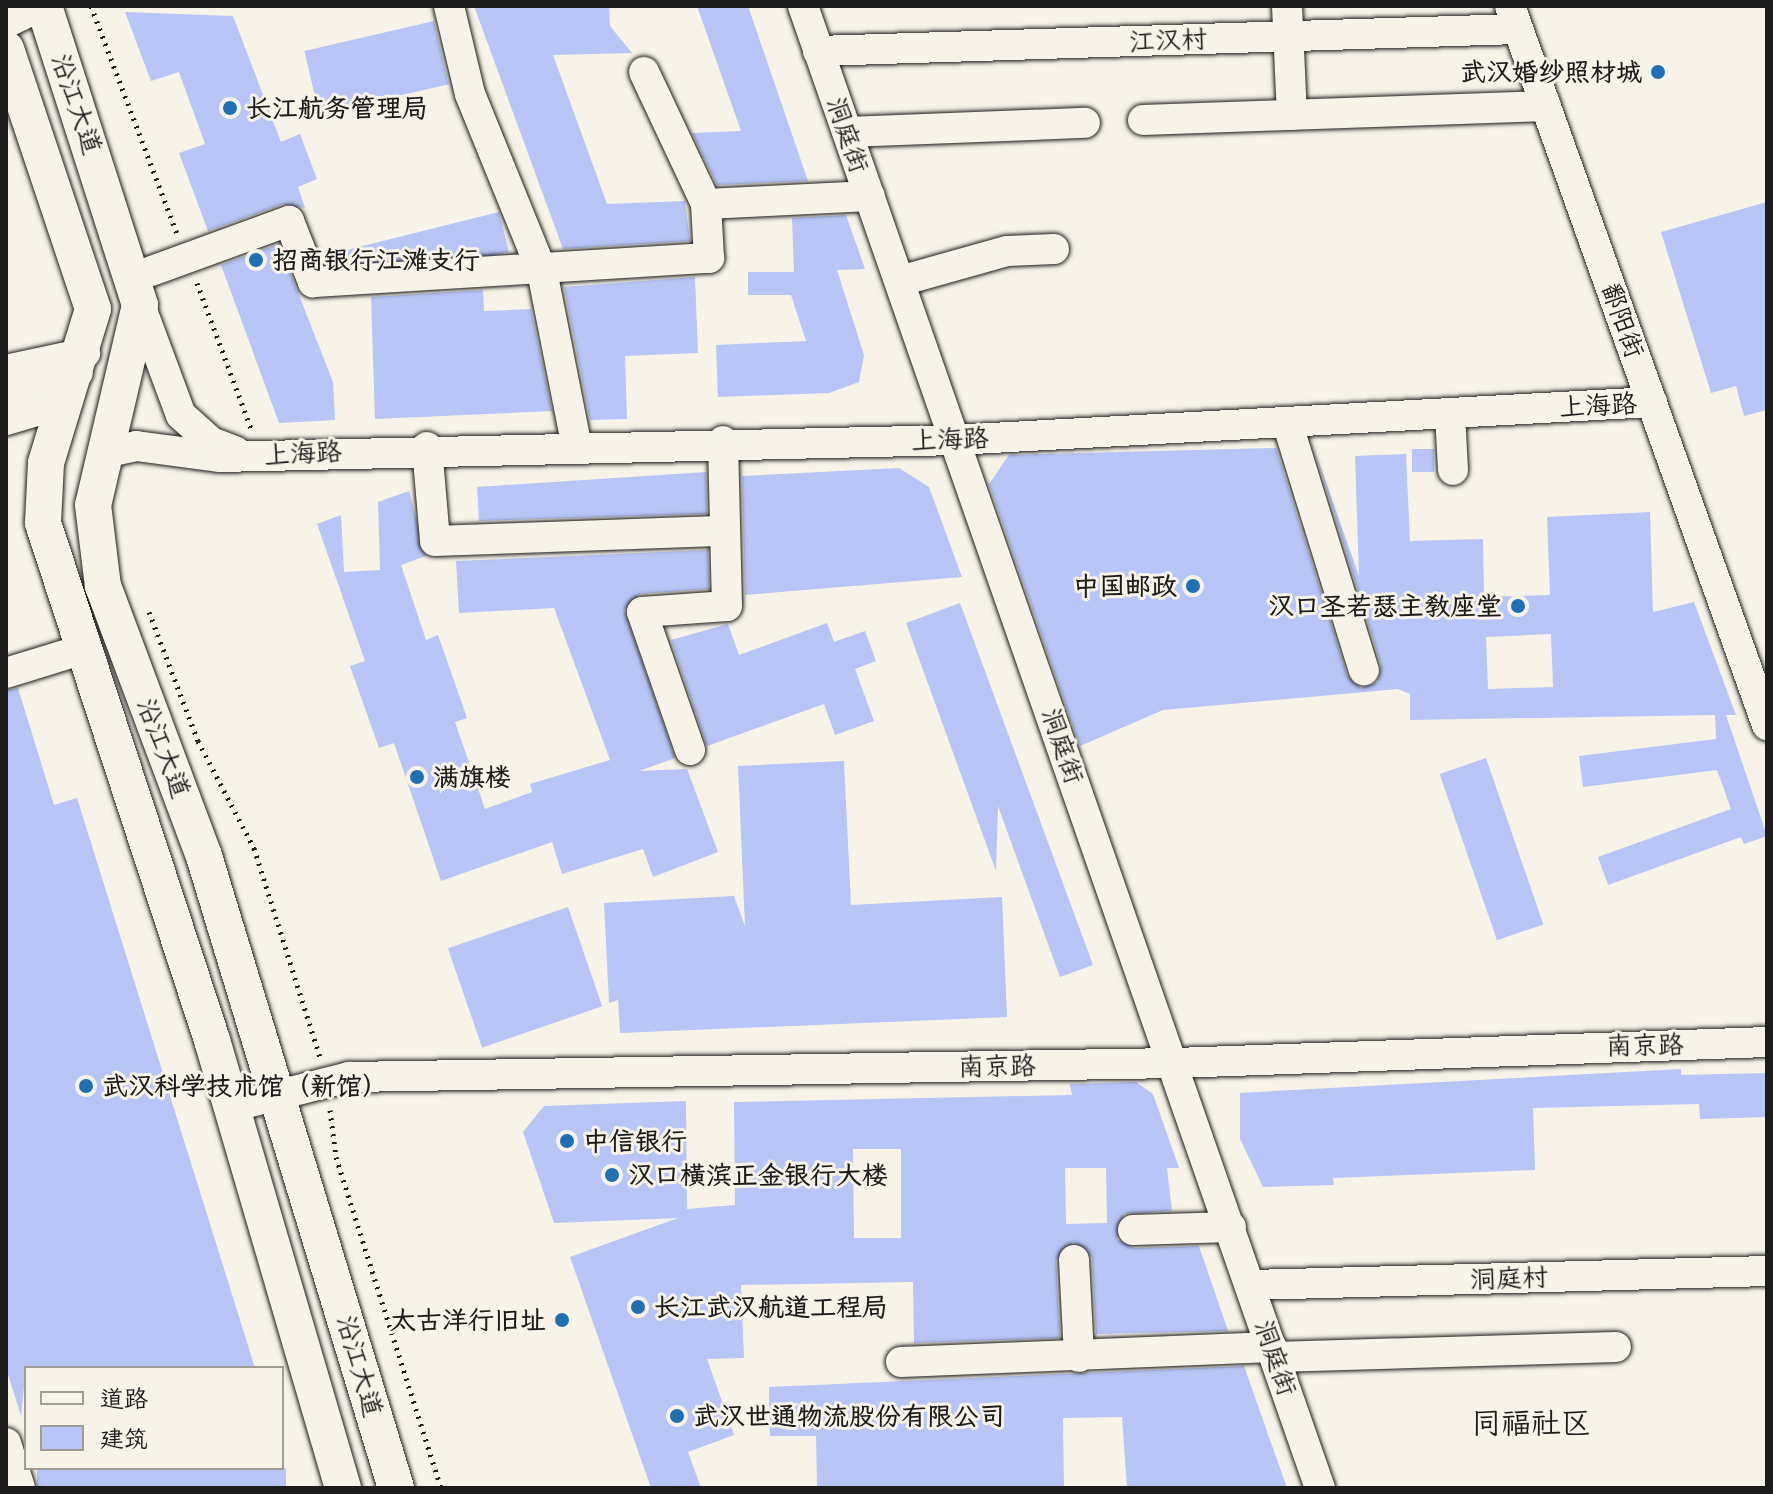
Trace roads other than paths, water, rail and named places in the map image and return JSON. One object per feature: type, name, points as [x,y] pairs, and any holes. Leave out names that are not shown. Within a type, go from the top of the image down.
[{"type":"main road","name":"沿江大道","points":[[42,6],[138,291],[104,453],[92,528],[103,586],[204,856],[279,1091],[396,1488]]},
{"type":"main road","name":"沿江大道","points":[[6,49],[92,300],[77,376],[41,497],[51,552],[231,1107],[343,1488]]},
{"type":"street","points":[[6,23],[42,6]]},
{"type":"street","points":[[449,6],[470,94],[542,271],[577,447]]},
{"type":"street","name":"洞庭街","points":[[803,6],[1175,1063],[1320,1488]]},
{"type":"street","name":"江汉村","points":[[818,51],[1288,21],[1514,17]]},
{"type":"street","name":"鄱阳街","points":[[1514,17],[1767,725]]},
{"type":"street","points":[[1288,21],[1292,115]]},
{"type":"street","points":[[138,291],[289,221],[313,282],[542,271],[709,258],[706,204],[644,72]]},
{"type":"street","points":[[1143,120],[1546,106]]},
{"type":"street","points":[[847,132],[1085,123]]},
{"type":"street","points":[[706,204],[870,196]]},
{"type":"street","points":[[900,281],[1007,251],[1054,249]]},
{"type":"street","name":"上海路","points":[[138,291],[181,415],[211,442],[249,456]]},
{"type":"street","points":[[6,370],[77,376]]},
{"type":"street","points":[[6,395],[77,376]]},
{"type":"street","points":[[6,420],[77,376]]},
{"type":"street","name":"上海路","points":[[104,453],[136,446],[249,456],[427,447],[955,440],[1652,402]]},
{"type":"street","points":[[1450,413],[1453,470]]},
{"type":"street","points":[[1287,422],[1364,670]]},
{"type":"street","points":[[690,750],[642,612],[727,606],[723,441]]},
{"type":"street","points":[[427,447],[435,541],[725,531]]},
{"type":"street","points":[[6,673],[84,649]]},
{"type":"street","name":"南京路","points":[[231,1107],[326,1079],[1175,1063],[1767,1042]]},
{"type":"street","points":[[1133,1230],[1231,1227]]},
{"type":"street","points":[[1074,1260],[1079,1357]]},
{"type":"street","name":"洞庭村","points":[[1251,1285],[1767,1271]]},
{"type":"street","points":[[901,1362],[1616,1347]]},
{"type":"street","points":[[6,1443],[20,1488]]},
{"type":"place","name":"武汉婚纱照材城","points":[[1658,72]]},
{"type":"place","name":"长江航务管理局","points":[[230,108]]},
{"type":"place","name":"招商银行江滩支行","points":[[256,260]]},
{"type":"place","name":"中国邮政","points":[[1193,586]]},
{"type":"place","name":"汉口圣若瑟主教座堂","points":[[1518,606]]},
{"type":"place","name":"满旗楼","points":[[417,777]]},
{"type":"place","name":"武汉科学技术馆（新馆）","points":[[86,1086]]},
{"type":"place","name":"中信银行","points":[[567,1141]]},
{"type":"place","name":"汉口横滨正金银行大楼","points":[[612,1175]]},
{"type":"place","name":"长江武汉航道工程局","points":[[638,1307]]},
{"type":"place","name":"太古洋行旧址","points":[[562,1320]]},
{"type":"place","name":"武汉世通物流股份有限公司","points":[[677,1416]]},
{"type":"district","name":"同福社区","points":[[1531,1422]]}]
